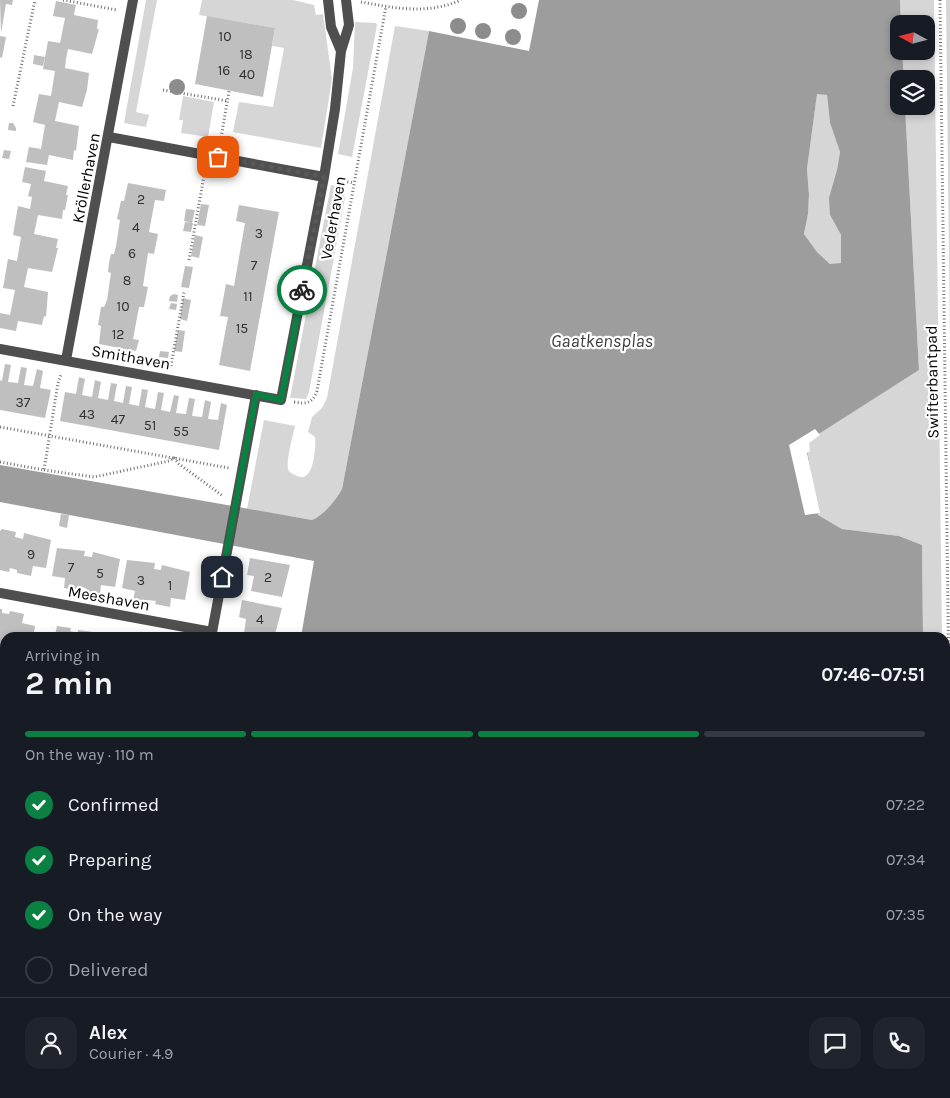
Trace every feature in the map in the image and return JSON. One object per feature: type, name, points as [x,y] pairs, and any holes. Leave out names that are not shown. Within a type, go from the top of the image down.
[{"type":"street","name":"Kröllerhaven","points":[[66,360],[133,0]]},
{"type":"street","name":"Vederhaven","points":[[328,0],[331,27],[341,51]]},
{"type":"street","name":"Vederhaven","points":[[281,400],[324,177],[335,109],[341,51],[348,25],[346,0]]},
{"type":"street","points":[[109,137],[324,177]]},
{"type":"street","name":"Smithaven","points":[[0,349],[256,394]]},
{"type":"street","points":[[213,632],[256,394],[281,400]]},
{"type":"street","name":"Meeshaven","points":[[0,593],[197,632]]},
{"type":"path","points":[[13,106],[35,0]]},
{"type":"path","points":[[63,0],[130,13]]},
{"type":"path","points":[[360,2],[423,10],[448,5],[461,0]]},
{"type":"path","name":"Swifterbantpad","points":[[940,0],[948,632]]},
{"type":"path","name":"Vederhaven","points":[[281,400],[305,404],[310,403],[317,391],[386,6]]},
{"type":"path","points":[[163,90],[228,101]]},
{"type":"path","points":[[189,260],[212,156],[228,101],[229,90]]},
{"type":"path","points":[[169,379],[184,292]]},
{"type":"path","points":[[44,470],[58,384],[66,360]]},
{"type":"path","points":[[0,427],[242,471]]},
{"type":"path","points":[[0,462],[94,477],[169,461],[174,458]]},
{"type":"path","points":[[174,458],[179,464],[222,495],[236,501]]},
{"type":"shaded area","points":[[146,0],[157,0],[136,112],[149,115],[146,127],[124,123]]},
{"type":"shaded area","points":[[202,0],[293,0],[314,5],[316,15],[323,14],[332,79],[321,148],[233,132],[239,102],[273,107],[284,48],[272,46],[275,28],[199,15]]},
{"type":"shaded area","points":[[900,0],[934,0],[934,15],[901,15]]},
{"type":"shaded area","points":[[946,0],[950,0],[950,346]]},
{"type":"shaded area","points":[[355,22],[376,23],[377,25],[352,157],[338,154],[353,68]]},
{"type":"shaded area","points":[[395,26],[429,31],[342,489],[329,507],[312,520],[247,509],[264,420],[295,426],[288,460],[289,471],[303,477],[307,475],[313,463],[315,437],[308,432],[312,417],[322,408],[327,398]]},
{"type":"shaded area","points":[[903,60],[935,60],[935,70],[903,70]]},
{"type":"shaded area","points":[[935,80],[942,632],[923,632],[922,545],[899,536],[842,529],[818,515],[806,441],[919,370],[905,115],[935,115]]},
{"type":"shaded area","points":[[817,93],[827,95],[830,123],[840,152],[830,215],[841,235],[841,264],[830,264],[817,252],[804,234],[809,195],[807,169]]},
{"type":"shaded area","points":[[183,96],[214,102],[208,137],[181,133],[183,120],[179,120]]},
{"type":"shaded area","points":[[331,185],[339,187],[345,198],[309,392],[306,399],[290,398]]},
{"type":"water","name":"Gaatkensplas","points":[[539,0],[900,0],[901,15],[890,15],[890,60],[903,60],[903,70],[890,70],[890,115],[905,115],[919,370],[806,442],[818,515],[842,529],[899,536],[922,545],[923,632],[302,632],[314,561],[0,502],[0,465],[312,520],[325,511],[342,489],[429,31],[529,51]],"holes":[[[817,94],[827,95],[830,123],[840,152],[829,198],[830,215],[841,235],[841,263],[830,264],[817,252],[804,234],[809,195],[807,169]]]},
{"type":"pier","points":[[815,429],[820,435],[809,443],[810,451],[807,453],[820,513],[805,515],[789,445]]},
{"type":"building","points":[[0,0],[13,0],[12,5],[6,4],[1,33]]},
{"type":"building","points":[[56,1],[76,5],[74,15],[98,20],[97,29],[99,29],[92,54],[68,49],[66,59],[65,68],[89,73],[82,107],[59,102],[55,121],[79,126],[73,160],[49,155],[47,165],[26,162],[29,147],[41,149],[45,125],[33,122],[39,94],[51,96],[55,71],[43,69],[48,41],[60,43],[65,18],[53,16]]},
{"type":"building","points":[[207,16],[275,28],[263,97],[195,84]]},
{"type":"building","points":[[0,36],[6,37],[2,58],[0,57]]},
{"type":"building","points":[[34,55],[45,57],[43,66],[33,64]]},
{"type":"building","points":[[9,123],[13,123],[16,131],[8,130]]},
{"type":"building","points":[[4,150],[11,151],[9,159],[2,158]]},
{"type":"building","points":[[25,167],[46,171],[44,181],[68,186],[66,195],[68,195],[62,219],[38,215],[34,234],[58,239],[56,248],[58,248],[52,272],[28,268],[24,287],[48,292],[46,317],[44,316],[42,325],[18,321],[16,331],[0,328],[0,313],[10,315],[15,290],[3,288],[8,259],[17,261],[21,237],[13,235],[18,206],[30,209],[32,197],[28,196],[31,184],[22,182]]},
{"type":"building","points":[[128,183],[166,190],[164,201],[155,200],[149,232],[158,234],[154,254],[148,253],[143,286],[148,287],[144,307],[139,307],[133,339],[139,340],[136,351],[99,344],[101,326],[98,325],[101,307],[104,307],[107,300],[111,273],[108,272],[109,263],[111,254],[114,254],[116,246],[120,220],[117,219]]},
{"type":"building","points":[[201,204],[209,205],[205,226],[197,225]]},
{"type":"building","points":[[239,205],[279,212],[250,371],[219,365],[228,317],[220,316],[226,284],[234,286],[245,223],[236,221]]},
{"type":"building","points":[[186,209],[195,210],[192,223],[184,221]]},
{"type":"building","points":[[185,222],[193,223],[191,232],[183,231]]},
{"type":"building","points":[[195,235],[203,237],[199,258],[191,256]]},
{"type":"building","points":[[185,266],[193,267],[189,288],[181,287]]},
{"type":"building","points":[[178,295],[177,302],[169,301],[170,296]]},
{"type":"building","points":[[183,298],[191,300],[187,321],[180,319]]},
{"type":"building","points":[[171,303],[177,304],[176,310],[169,309]]},
{"type":"building","points":[[178,330],[185,331],[182,352],[174,351]]},
{"type":"building","points":[[160,351],[169,352],[168,358],[159,357]]},
{"type":"building","points":[[5,364],[11,365],[8,382],[18,383],[21,367],[27,368],[24,385],[33,386],[37,369],[43,371],[40,388],[51,390],[45,418],[0,410],[0,380],[2,381]]},
{"type":"building","points":[[79,377],[85,379],[82,395],[92,397],[95,380],[101,382],[98,398],[108,400],[111,383],[117,384],[114,401],[123,403],[126,386],[132,387],[129,404],[139,406],[142,389],[148,390],[145,407],[155,409],[158,392],[164,393],[161,410],[170,412],[174,395],[179,396],[176,413],[186,414],[189,398],[195,399],[192,416],[202,417],[205,400],[211,402],[208,419],[218,420],[221,403],[227,405],[219,450],[60,421],[65,392],[76,394]]},
{"type":"building","points":[[61,514],[69,515],[67,528],[59,526]]},
{"type":"building","points":[[2,529],[16,532],[15,537],[23,539],[24,533],[51,540],[46,568],[33,566],[31,576],[17,573],[17,570],[10,568],[9,572],[0,570],[0,531]]},
{"type":"building","points":[[57,548],[85,551],[84,556],[92,557],[93,552],[120,559],[115,587],[101,585],[100,594],[85,592],[86,588],[79,587],[78,590],[64,588],[65,578],[52,576]]},
{"type":"building","points":[[250,558],[290,565],[282,597],[251,591],[254,576],[247,575]]},
{"type":"building","points":[[127,560],[155,563],[154,569],[161,570],[162,565],[190,572],[185,600],[171,598],[170,607],[155,604],[156,601],[148,600],[148,603],[133,601],[135,591],[122,588]]},
{"type":"building","points":[[242,600],[282,608],[276,632],[244,632],[246,619],[239,617]]},
{"type":"building","points":[[0,609],[2,609],[2,613],[9,614],[10,611],[24,614],[22,623],[35,626],[34,632],[0,632]]},
{"type":"building","points":[[57,626],[71,628],[70,631],[74,632],[56,632]]},
{"type":"way so far","points":[[218,157],[324,177],[302,290]]},
{"type":"route","points":[[222,577],[256,394],[281,400],[302,290]]}]
